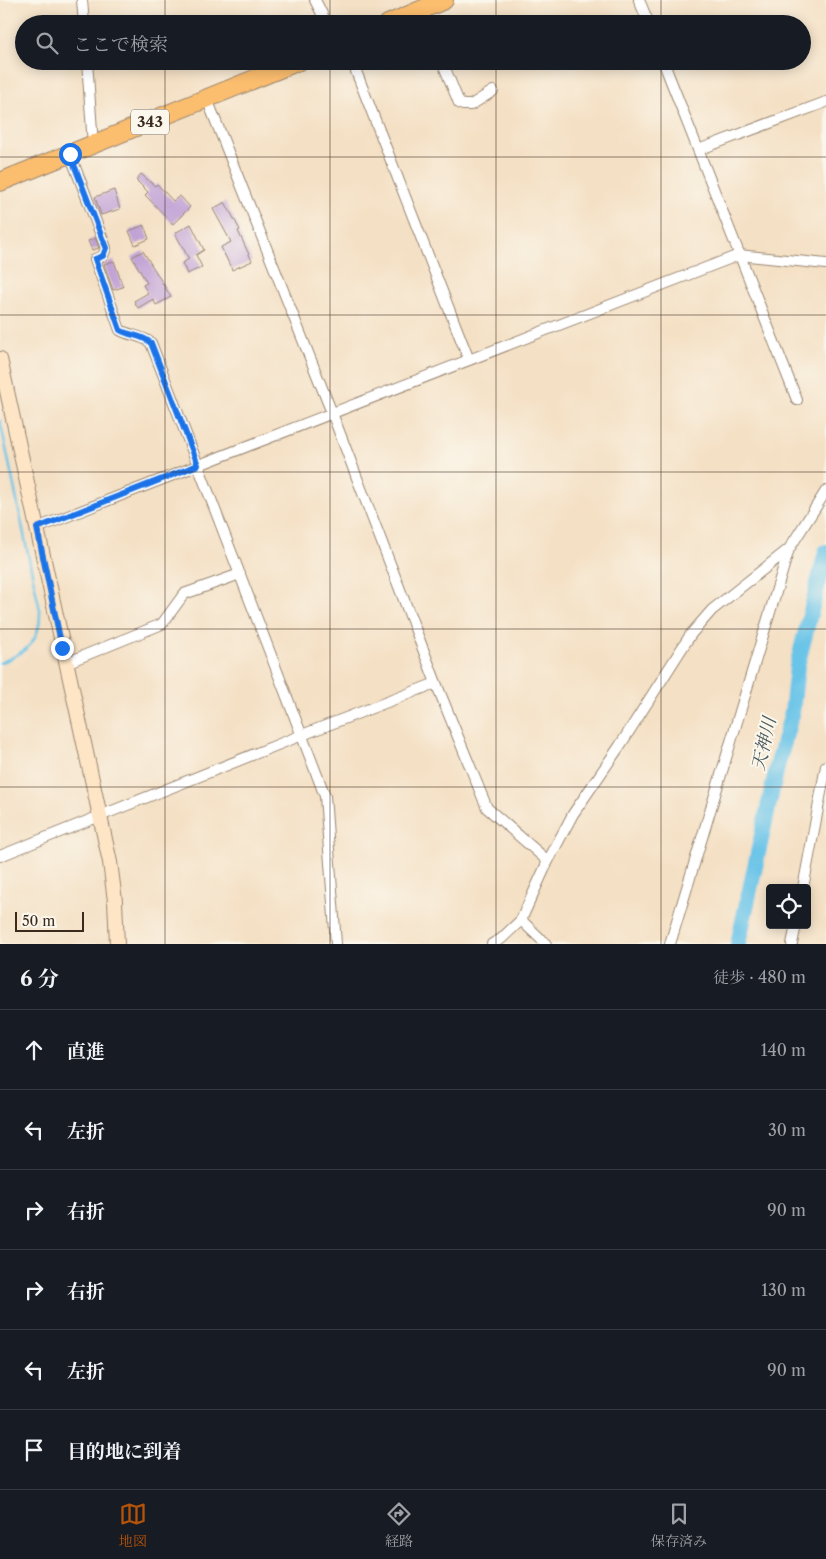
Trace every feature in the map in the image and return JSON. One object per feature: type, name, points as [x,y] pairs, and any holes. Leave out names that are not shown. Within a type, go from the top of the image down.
[{"type":"highway","points":[[426,15],[444,0]]},
{"type":"highway","name":"343","points":[[0,182],[277,70]]},
{"type":"street","points":[[82,0],[83,15]]},
{"type":"street","points":[[315,0],[322,15]]},
{"type":"street","points":[[639,0],[645,15]]},
{"type":"street","points":[[88,70],[94,145]]},
{"type":"street","points":[[356,70],[469,360]]},
{"type":"street","points":[[446,70],[462,105],[471,104],[493,91]]},
{"type":"street","points":[[667,70],[796,400]]},
{"type":"street","points":[[207,99],[332,414],[436,684],[487,808],[548,861]]},
{"type":"street","points":[[698,150],[826,102]]},
{"type":"street","points":[[70,154],[106,248],[103,256],[95,259],[120,330],[128,335],[145,338],[151,343],[326,796],[336,944]]},
{"type":"street","points":[[37,528],[739,255],[826,264]]},
{"type":"street","points":[[0,359],[110,862],[115,901],[117,944]]},
{"type":"street","points":[[670,944],[788,549],[826,492]]},
{"type":"street","points":[[492,944],[501,939],[521,920],[572,814],[619,747],[691,634],[712,610],[788,549]]},
{"type":"street","points":[[66,663],[162,624],[184,594],[240,574]]},
{"type":"street","points":[[0,856],[302,735],[436,684]]},
{"type":"street","points":[[804,884],[826,766]]},
{"type":"street","points":[[521,920],[546,944]]},
{"type":"street","points":[[792,944],[795,929]]},
{"type":"building","points":[[141,174],[155,186],[157,184],[173,201],[180,196],[190,207],[173,224],[145,195],[148,192],[136,180]]},
{"type":"building","points":[[114,190],[120,209],[101,215],[95,197]]},
{"type":"building","points":[[225,202],[240,230],[238,231],[252,261],[232,270],[221,247],[231,242],[213,209]]},
{"type":"building","points":[[191,224],[204,250],[196,255],[202,267],[187,274],[182,263],[189,259],[175,233]]},
{"type":"building","points":[[144,225],[149,239],[135,245],[129,231]]},
{"type":"building","points":[[95,238],[99,248],[92,250],[88,241]]},
{"type":"building","points":[[143,251],[171,297],[156,305],[153,299],[138,308],[134,301],[148,293],[143,285],[147,283],[132,257]]},
{"type":"building","points":[[114,261],[123,287],[113,290],[104,264]]},
{"type":"waterway","points":[[0,421],[40,610],[40,621],[35,638],[25,650],[0,663]]},
{"type":"waterway","name":"天神川","points":[[738,944],[777,767],[792,712],[797,666],[826,552]]},
{"type":"route","points":[[62,648],[37,528],[198,465],[151,343],[145,338],[128,335],[120,330],[95,259],[103,256],[106,248],[70,154]]}]
